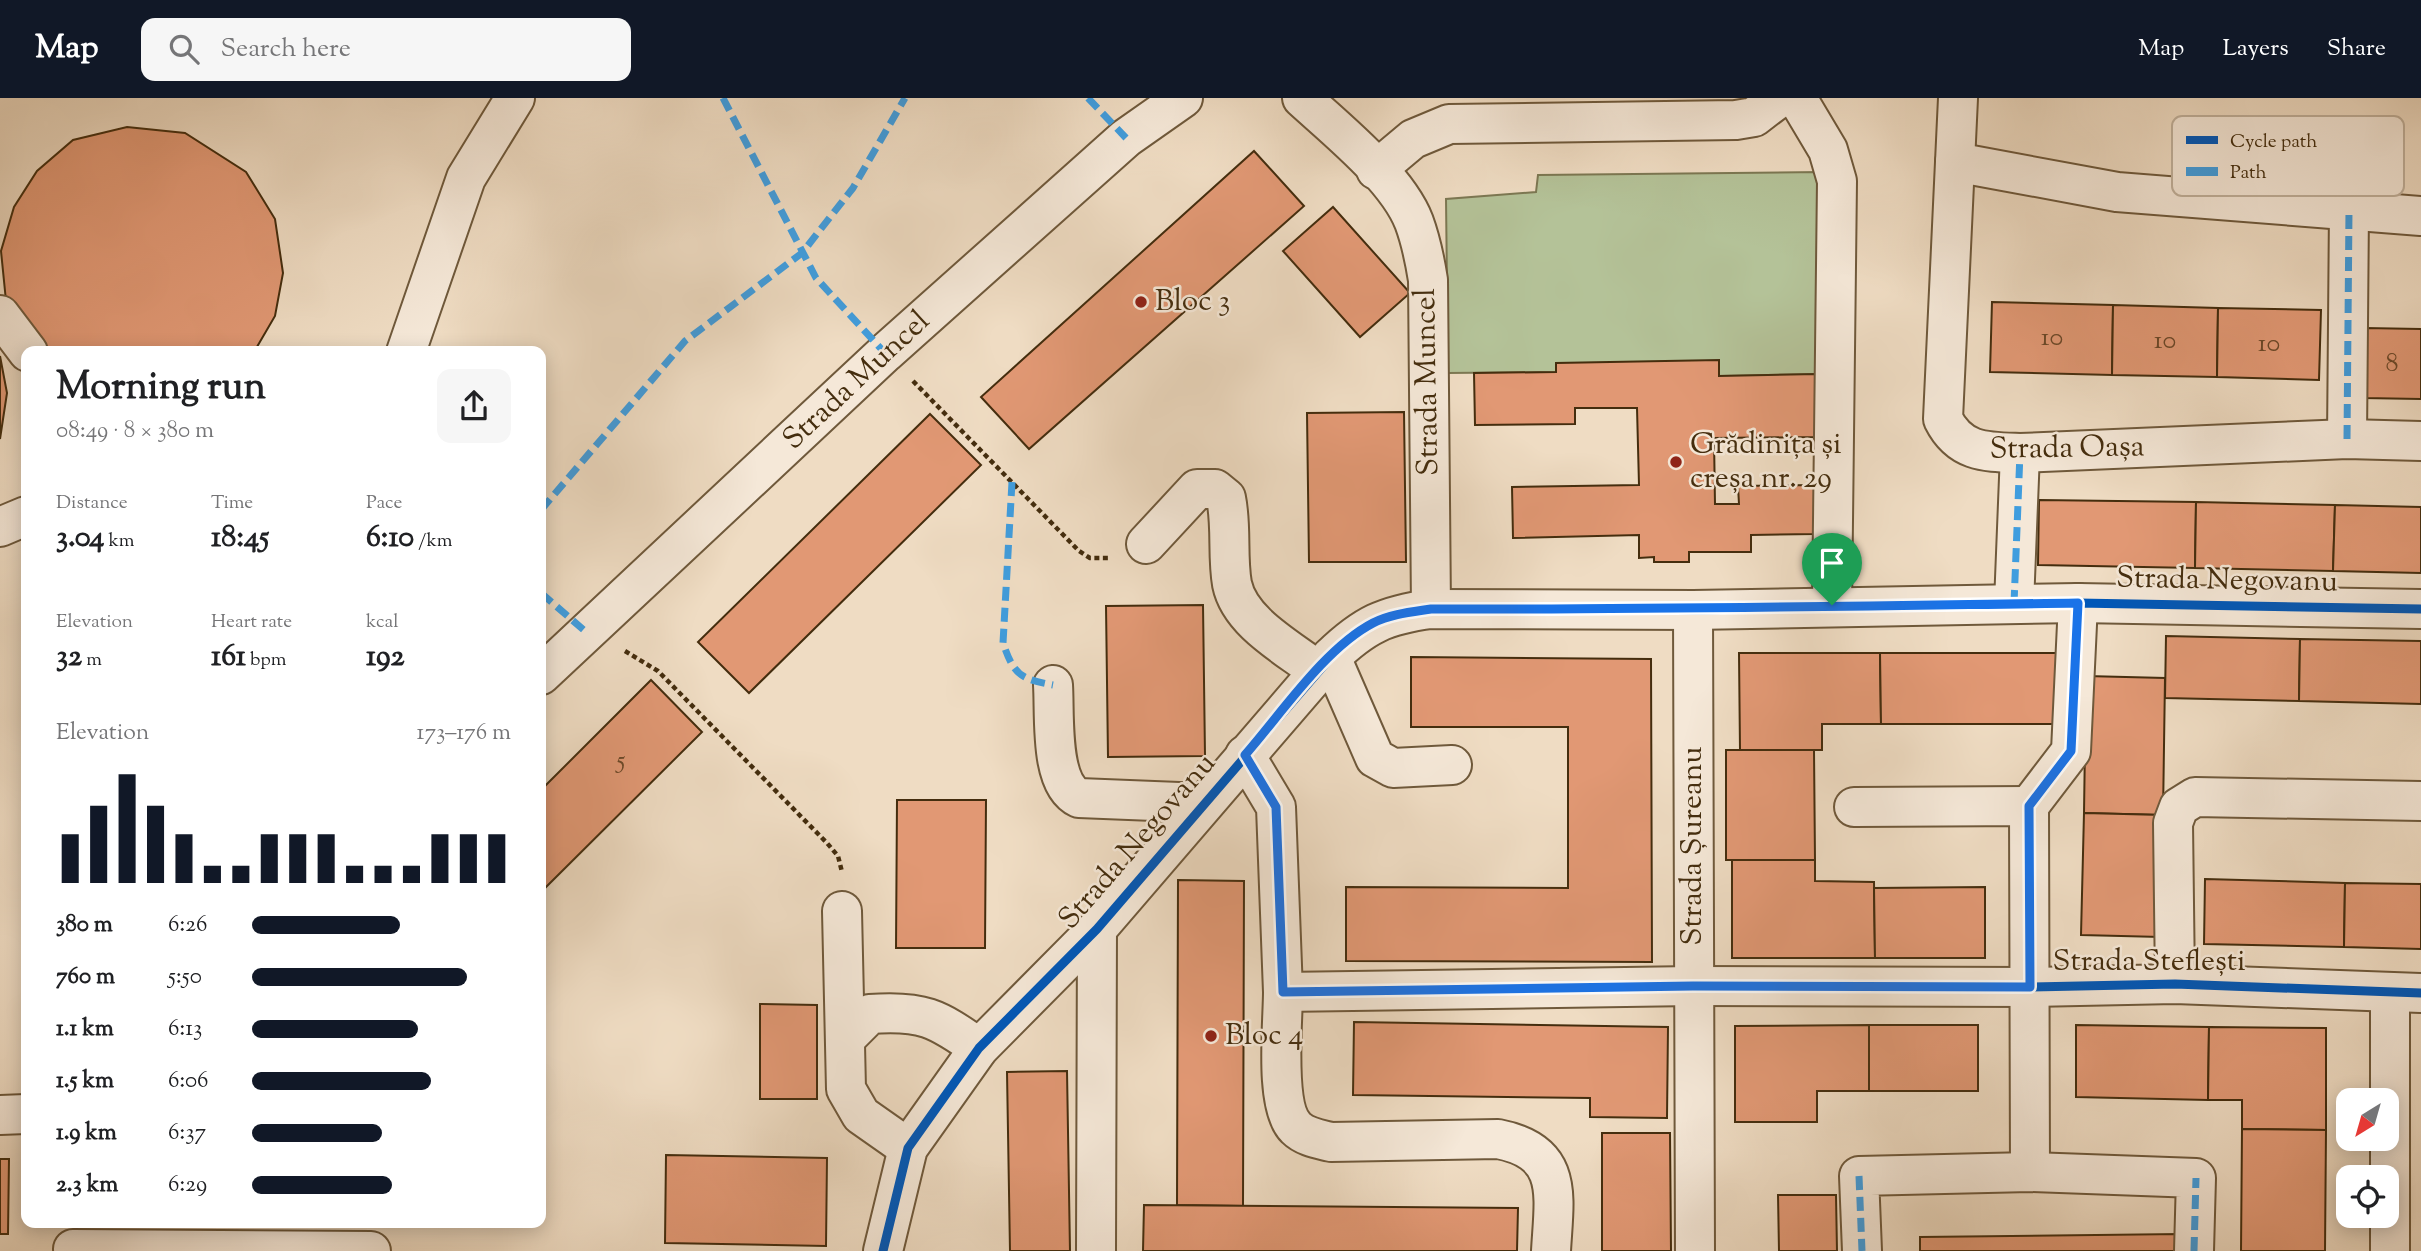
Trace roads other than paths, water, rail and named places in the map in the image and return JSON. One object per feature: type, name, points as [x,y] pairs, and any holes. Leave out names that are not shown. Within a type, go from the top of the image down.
[{"type":"street","points":[[408,346],[466,178],[515,98]]},
{"type":"street","name":"Strada Muncel","points":[[546,670],[885,353],[1126,138],[1183,98]]},
{"type":"street","points":[[1376,170],[1413,139],[1449,124],[1736,120],[1754,117],[1779,98]]},
{"type":"street","points":[[1797,98],[1828,150],[1837,181],[1832,605]]},
{"type":"street","name":"Strada Oașa","points":[[1958,98],[1943,419],[1961,443],[1978,452],[2020,453],[2347,439],[2421,441]]},
{"type":"street","name":"Strada Muncel","points":[[1322,105],[1413,220],[1428,281],[1431,609]]},
{"type":"street","points":[[1955,162],[2117,192],[2421,216]]},
{"type":"street","points":[[2347,439],[2349,209]]},
{"type":"street","points":[[0,315],[24,346]]},
{"type":"street","points":[[2014,604],[2020,453]]},
{"type":"street","points":[[1146,544],[1197,489],[1215,489],[1226,498],[1228,508],[1233,584],[1239,604],[1252,620],[1325,664],[1376,758],[1393,768],[1452,765]]},
{"type":"street","points":[[0,527],[21,518]]},
{"type":"street","points":[[2031,1172],[2029,806],[2071,751],[2078,603]]},
{"type":"street","name":"Strada Negovanu","points":[[883,1251],[908,1148],[979,1048],[1097,929],[1325,664],[1354,635],[1374,622],[1401,613],[1431,609],[1693,610],[1832,605],[2078,603],[2421,609]]},
{"type":"street","name":"Strada Șureanu","points":[[1693,610],[1695,1251]]},
{"type":"street","points":[[1053,685],[1059,778],[1067,793],[1079,798],[1204,803]]},
{"type":"street","points":[[1245,755],[1276,807],[1284,1104],[1296,1128],[1307,1136],[1331,1142],[1498,1139],[1520,1143],[1538,1154],[1549,1169],[1554,1189],[1552,1251]]},
{"type":"street","points":[[2175,984],[2173,823],[2179,807],[2195,797],[2421,801]]},
{"type":"street","points":[[1854,807],[2029,806]]},
{"type":"street","points":[[842,911],[846,1088],[861,1115],[908,1148]]},
{"type":"street","name":"Strada Negovanu","points":[[1096,1251],[1097,929]]},
{"type":"street","name":"Strada Steflești","points":[[1283,992],[1693,986],[2030,987],[2175,984],[2405,992]]},
{"type":"street","points":[[2390,1251],[2405,992]]},
{"type":"street","points":[[845,1039],[870,1013],[908,1011],[947,1025],[979,1048]]},
{"type":"street","points":[[0,1115],[21,1114]]},
{"type":"street","points":[[1862,1251],[1859,1176],[2031,1172],[2196,1178],[2194,1251]]},
{"type":"street","points":[[73,1241],[370,1251]]},
{"type":"place","name":"Bloc 3","points":[[1141,302]]},
{"type":"place","name":"Grădinița și creșa nr. 29","points":[[1676,462]]},
{"type":"place","name":"Bloc 4","points":[[1211,1036]]}]
